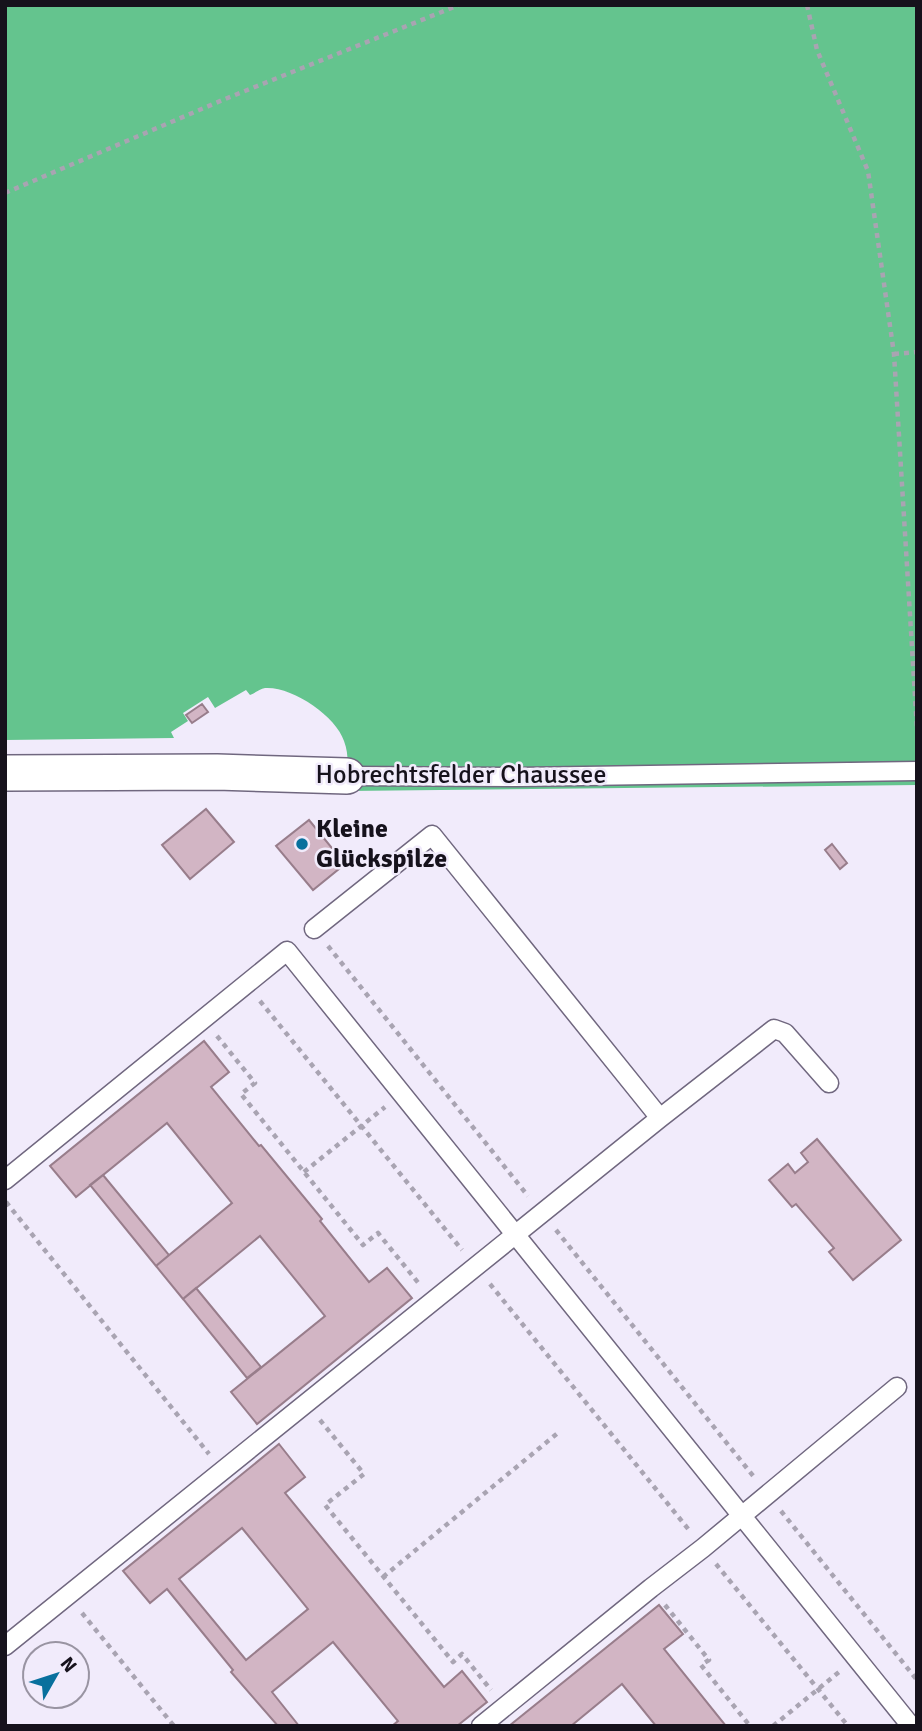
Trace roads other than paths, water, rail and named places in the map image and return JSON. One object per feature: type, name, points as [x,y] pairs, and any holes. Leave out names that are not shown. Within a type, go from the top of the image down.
[{"type":"street","name":"Hobrechtsfelder Chaussee","points":[[5,773],[217,772],[347,776]]},
{"type":"lane","name":"Hobrechtsfelder Chaussee","points":[[347,776],[518,777],[917,771]]},
{"type":"lane","points":[[314,929],[432,835],[660,1118]]},
{"type":"lane","points":[[5,1180],[287,951],[911,1726]]},
{"type":"lane","points":[[5,1646],[774,1029],[785,1033],[829,1083]]},
{"type":"lane","points":[[481,1726],[704,1548],[897,1387]]},
{"type":"place","name":"Kleine Glückspilze","points":[[302,844]]}]
